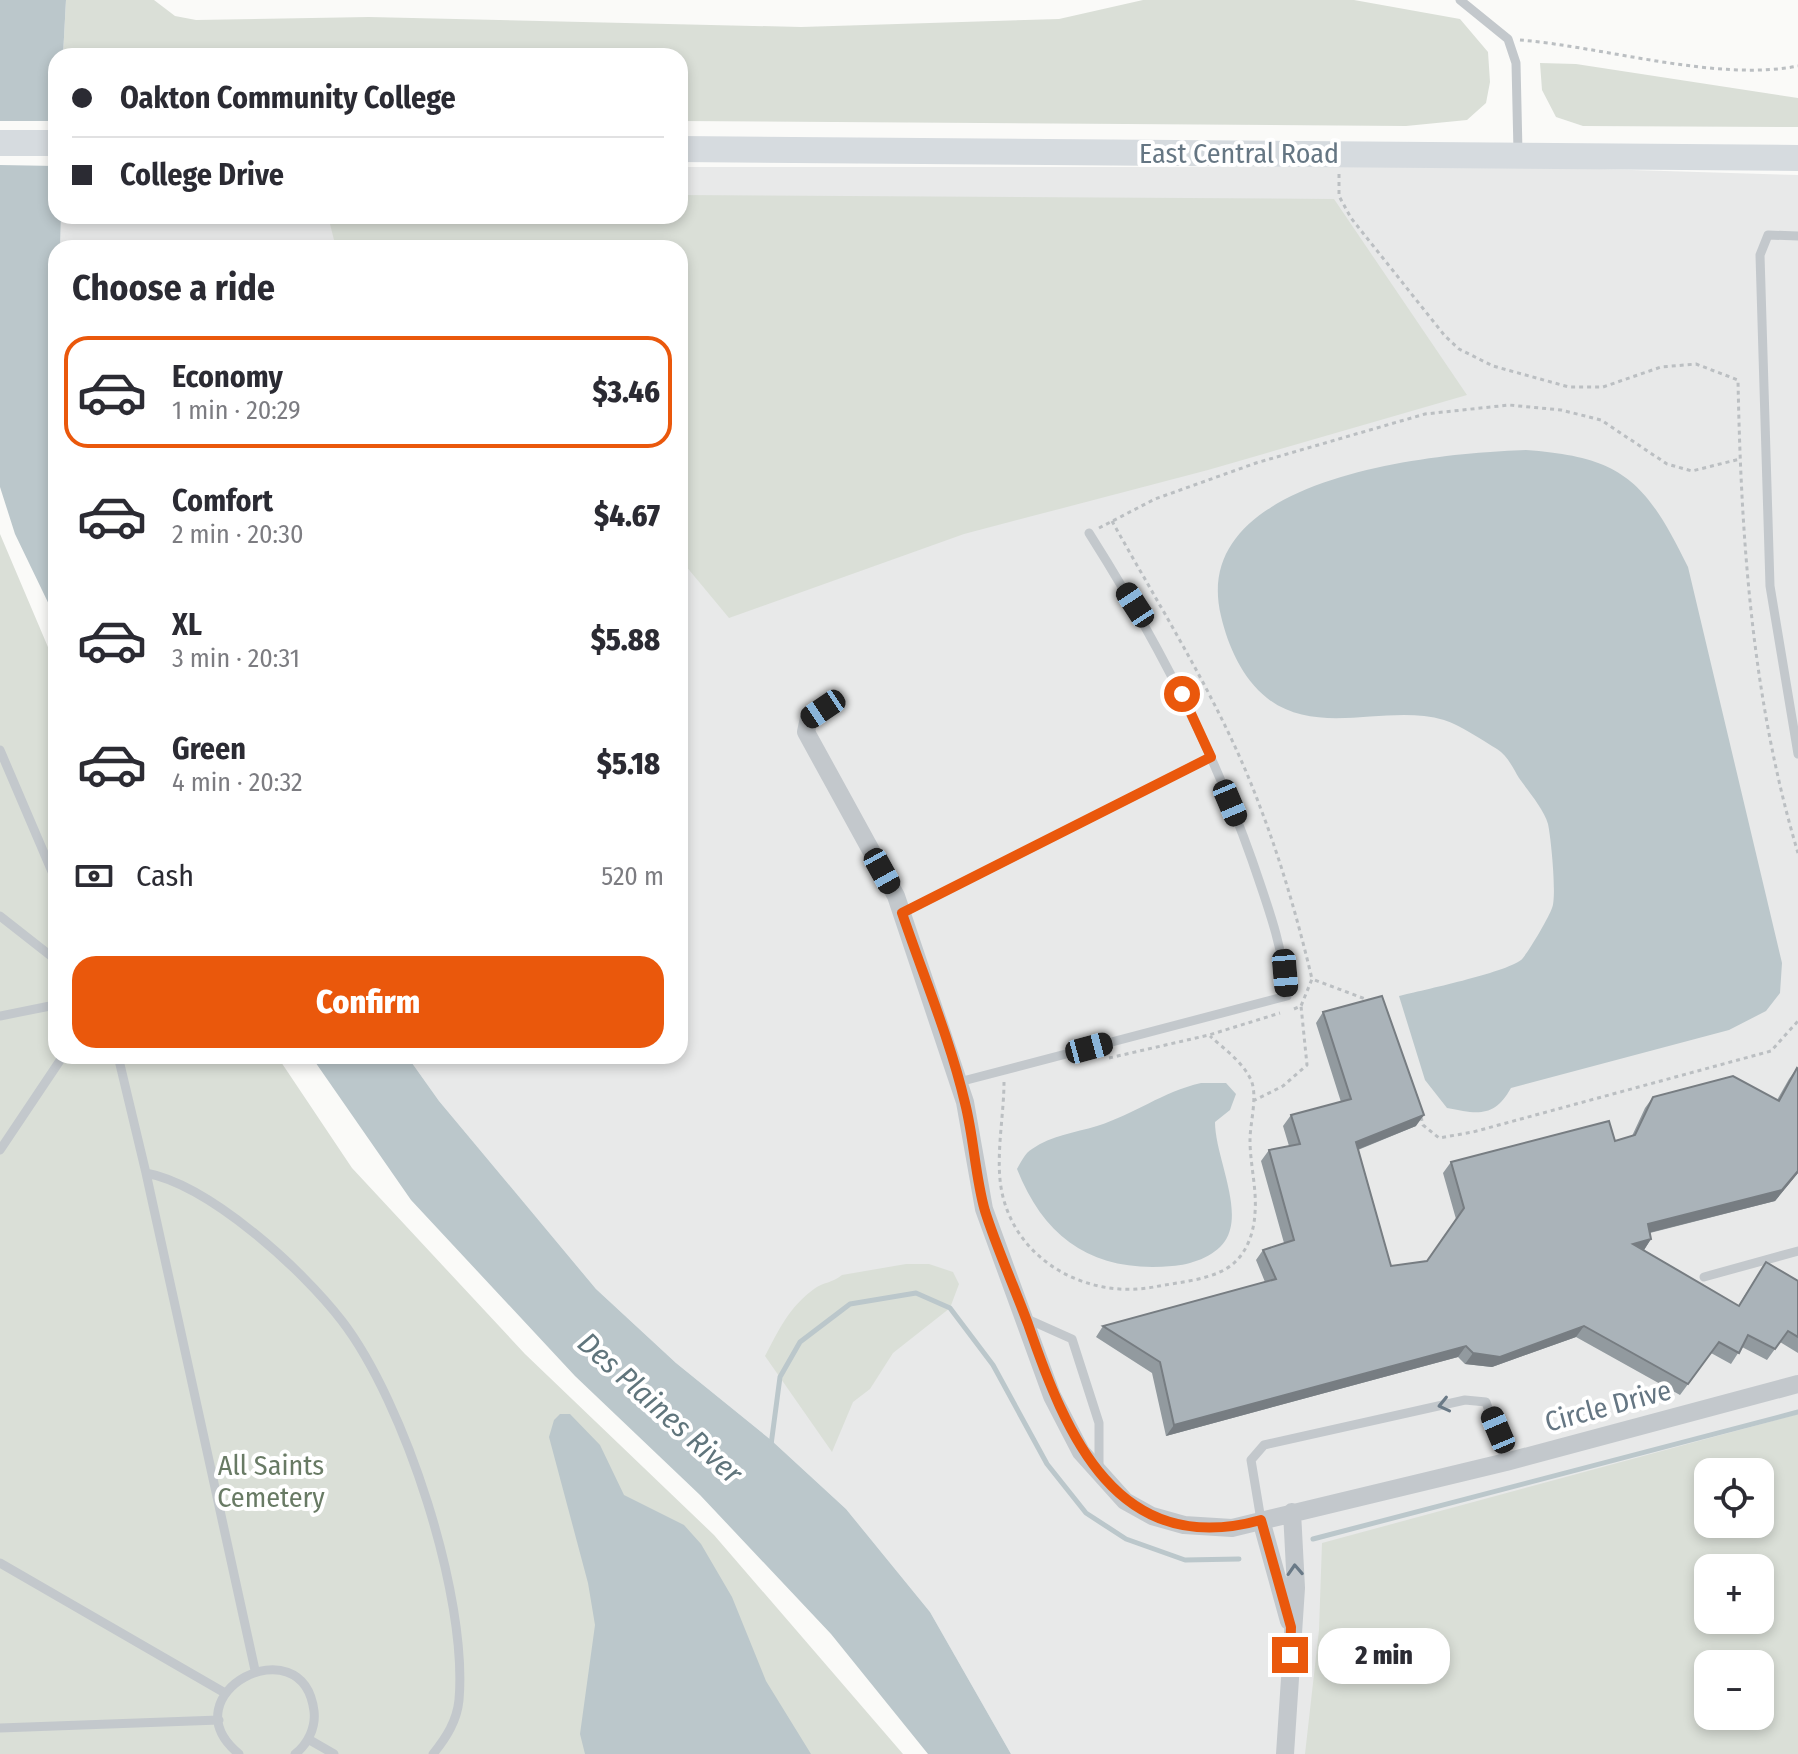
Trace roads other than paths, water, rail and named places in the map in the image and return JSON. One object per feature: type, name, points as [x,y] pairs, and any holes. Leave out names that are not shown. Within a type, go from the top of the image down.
[{"type":"main road","points":[[0,143],[48,143]]},
{"type":"main road","name":"East Central Road","points":[[688,149],[1798,158]]},
{"type":"street","name":"Circle Drive","points":[[823,709],[809,718],[806,732],[896,896],[959,1082],[984,1209],[1052,1396],[1081,1452],[1125,1501],[1152,1516],[1173,1522],[1232,1528],[1506,1462],[1798,1384]]},
{"type":"street","points":[[1285,1754],[1291,1627],[1296,1588],[1292,1512]]},
{"type":"street","points":[[1261,1520],[1291,1627]]},
{"type":"lane","points":[[1460,0],[1508,39],[1516,63],[1518,156]]},
{"type":"lane","points":[[1798,236],[1768,235],[1760,255],[1770,586],[1798,754]]},
{"type":"lane","points":[[959,1082],[1287,996],[1283,950],[1240,826],[1211,757],[1135,605],[1089,533]]},
{"type":"lane","points":[[0,750],[48,862]]},
{"type":"lane","points":[[902,913],[1211,757]]},
{"type":"lane","points":[[0,916],[48,954]]},
{"type":"lane","points":[[0,1016],[48,1008]]},
{"type":"lane","points":[[0,1150],[58,1064]]},
{"type":"lane","points":[[120,1064],[255,1670]]},
{"type":"lane","points":[[146,1173],[165,1176],[236,1220],[295,1269],[342,1321],[375,1372],[398,1423],[433,1521],[451,1594],[459,1702],[452,1726],[433,1754]]},
{"type":"lane","points":[[1704,1277],[1798,1251]]},
{"type":"lane","points":[[1025,1318],[1072,1339],[1099,1423],[1099,1474]]},
{"type":"lane","points":[[1261,1520],[1251,1460],[1264,1445],[1465,1400],[1486,1402],[1506,1462]]},
{"type":"lane","points":[[0,1563],[225,1693]]},
{"type":"lane","points":[[239,1754],[223,1735],[219,1720],[225,1693],[243,1675],[255,1670],[283,1672],[305,1687],[314,1713],[308,1739],[295,1754]]},
{"type":"lane","points":[[0,1728],[219,1720]]},
{"type":"lane","points":[[308,1739],[334,1754]]},
{"type":"water","points":[[0,0],[66,0],[63,48],[48,48],[48,224],[61,224],[60,240],[48,240],[48,602],[15,534],[0,487]]},
{"type":"water","points":[[1526,450],[1587,459],[1628,479],[1659,514],[1688,567],[1782,963],[1780,993],[1766,1011],[1729,1030],[1511,1088],[1505,1098],[1491,1109],[1468,1112],[1447,1108],[1425,1080],[1399,996],[1463,981],[1512,965],[1524,957],[1547,919],[1553,902],[1552,854],[1546,818],[1504,755],[1451,723],[1422,716],[1308,716],[1287,710],[1267,698],[1243,671],[1228,639],[1221,616],[1221,569],[1242,531],[1279,503],[1327,482],[1381,467],[1435,458]]},
{"type":"water","name":"Des Plaines River","points":[[317,1064],[413,1064],[439,1101],[596,1289],[676,1363],[771,1440],[846,1509],[930,1612],[1011,1754],[928,1754],[831,1634],[700,1495],[575,1376],[411,1200]]},
{"type":"water","points":[[1201,1083],[1226,1083],[1236,1094],[1230,1110],[1215,1122],[1232,1215],[1230,1229],[1220,1247],[1208,1256],[1186,1264],[1144,1267],[1097,1257],[1076,1247],[1058,1233],[1042,1215],[1017,1169],[1027,1153],[1047,1140],[1111,1121]]},
{"type":"water","points":[[560,1414],[570,1414],[600,1445],[624,1495],[684,1525],[701,1544],[732,1597],[766,1681],[811,1754],[585,1754],[580,1734],[595,1625],[588,1583],[549,1437],[554,1420]]},
{"type":"waterway","points":[[771,1445],[780,1377],[800,1342],[850,1304],[916,1293],[950,1308],[993,1365],[1047,1464],[1086,1513],[1126,1539],[1185,1560],[1239,1559]]},
{"type":"waterway","points":[[1313,1539],[1798,1412]]},
{"type":"park label","name":"All Saints Cemetery","points":[[271,1481]]}]
